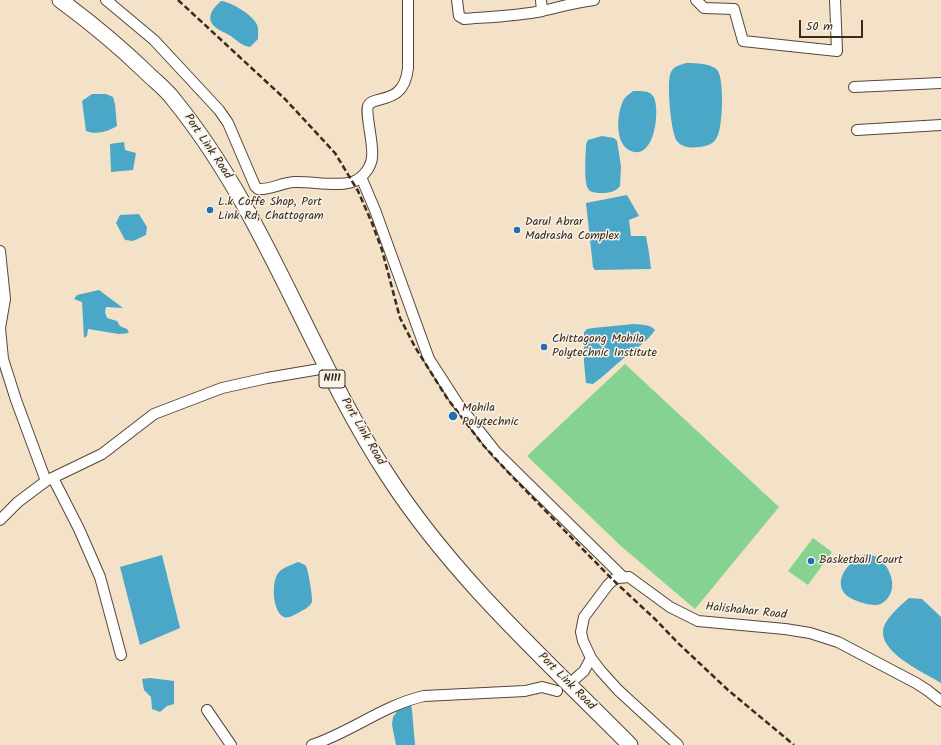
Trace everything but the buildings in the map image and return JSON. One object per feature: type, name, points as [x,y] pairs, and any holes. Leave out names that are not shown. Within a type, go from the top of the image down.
[{"type":"highway","name":"Port Link Road","points":[[60,0],[81,15],[130,57],[173,98],[210,148],[263,238],[326,368],[365,441],[419,521],[461,572],[526,642],[630,745]]},
{"type":"street","points":[[106,0],[154,40],[219,110],[228,123],[255,186],[258,189],[265,190],[282,184],[294,182],[343,183],[352,182],[361,177],[370,165],[372,158],[372,138],[367,113],[368,105],[370,102],[384,99],[396,93],[404,84],[407,77],[408,0]]},
{"type":"street","points":[[456,0],[459,16],[464,19],[542,11],[575,2],[594,0]]},
{"type":"street","points":[[541,0],[542,11]]},
{"type":"street","points":[[696,0],[704,8],[734,9],[743,41],[837,51],[835,0]]},
{"type":"street","points":[[854,87],[941,82]]},
{"type":"street","points":[[857,130],[941,125]]},
{"type":"street","name":"Halishahar Road","points":[[361,177],[375,210],[430,359],[458,404],[496,452],[623,577],[629,577],[670,607],[698,620],[713,623],[785,629],[810,633],[838,642],[916,683],[941,701]]},
{"type":"street","points":[[0,251],[5,299],[0,328],[2,359],[16,400],[49,479],[79,529],[100,577],[121,655]]},
{"type":"street","points":[[0,520],[18,502],[49,479],[102,454],[154,414],[222,388],[267,378],[326,368]]},
{"type":"street","points":[[623,577],[613,580],[596,599],[584,617],[581,632],[583,641],[591,658],[618,690],[678,745]]},
{"type":"street","points":[[576,678],[584,672],[591,658]]},
{"type":"street","points":[[312,745],[394,705],[416,698],[445,694],[472,694],[525,690],[542,686],[557,690]]},
{"type":"street","points":[[207,710],[231,745]]},
{"type":"green space","points":[[625,364],[779,507],[695,609],[622,547],[527,456]]},
{"type":"green space","name":"Basketball Court","points":[[813,538],[832,552],[808,585],[788,571]]},
{"type":"water","points":[[221,1],[240,9],[250,16],[256,23],[258,28],[258,39],[250,47],[241,44],[212,24],[210,17],[211,13]]},
{"type":"water","points":[[686,63],[712,66],[718,71],[720,76],[722,93],[721,124],[717,137],[714,141],[703,147],[682,145],[677,141],[673,128],[669,96],[671,72],[677,66]]},
{"type":"water","points":[[633,91],[644,91],[651,94],[655,102],[656,111],[656,122],[650,142],[645,149],[638,152],[629,150],[624,146],[619,134],[618,126],[622,104],[625,98]]},
{"type":"water","points":[[92,94],[106,94],[113,97],[117,126],[102,132],[94,133],[86,131],[82,101]]},
{"type":"water","points":[[602,136],[614,138],[617,141],[621,166],[620,186],[612,192],[596,193],[589,190],[587,187],[585,168],[586,144],[588,140]]},
{"type":"water","points":[[124,142],[125,150],[136,153],[133,170],[111,172],[110,144]]},
{"type":"water","points":[[627,195],[639,216],[629,220],[631,236],[646,236],[651,269],[595,270],[593,267],[586,203]]},
{"type":"water","points":[[139,214],[147,227],[146,235],[133,241],[125,240],[116,223],[120,215]]},
{"type":"water","points":[[99,290],[123,308],[106,307],[105,312],[107,318],[117,321],[120,326],[127,329],[129,333],[119,334],[88,329],[87,336],[84,338],[82,302],[74,299],[77,295]]},
{"type":"water","points":[[634,324],[648,326],[655,330],[645,342],[597,381],[593,384],[586,383],[584,332],[587,329],[593,328]]},
{"type":"water","points":[[868,554],[879,558],[883,562],[891,577],[892,589],[890,594],[884,602],[877,605],[865,604],[855,600],[845,594],[842,588],[842,576],[850,564],[856,559]]},
{"type":"water","points":[[162,555],[180,628],[140,645],[120,567]]},
{"type":"water","points":[[298,562],[307,568],[312,602],[304,610],[288,618],[280,614],[275,603],[274,588],[276,576],[281,570]]},
{"type":"water","points":[[909,598],[922,599],[941,617],[941,683],[906,662],[889,648],[885,640],[883,632],[886,623],[893,613]]},
{"type":"water","points":[[150,678],[174,681],[174,704],[167,706],[160,712],[152,709],[151,697],[144,690],[142,679]]},
{"type":"water","points":[[411,704],[415,745],[396,745],[392,725],[393,717],[398,709]]},
{"type":"railway","points":[[178,0],[285,99],[335,153],[358,191],[372,223],[382,250],[400,318],[415,347],[447,398],[483,445],[613,580],[656,620],[678,643],[728,690],[794,745]]},
{"type":"place","name":"L.k Coffe Shop, Port Link Rd, Chattogram","points":[[210,210]]},
{"type":"place","name":"Darul Abrar Madrasha Complex","points":[[517,230]]},
{"type":"place","name":"Chittagong Mohila Polytechnic Institute","points":[[544,347]]},
{"type":"place","name":"Mohila Polytechnic","points":[[453,416]]},
{"type":"place","name":"Basketball Court","points":[[811,561]]}]
